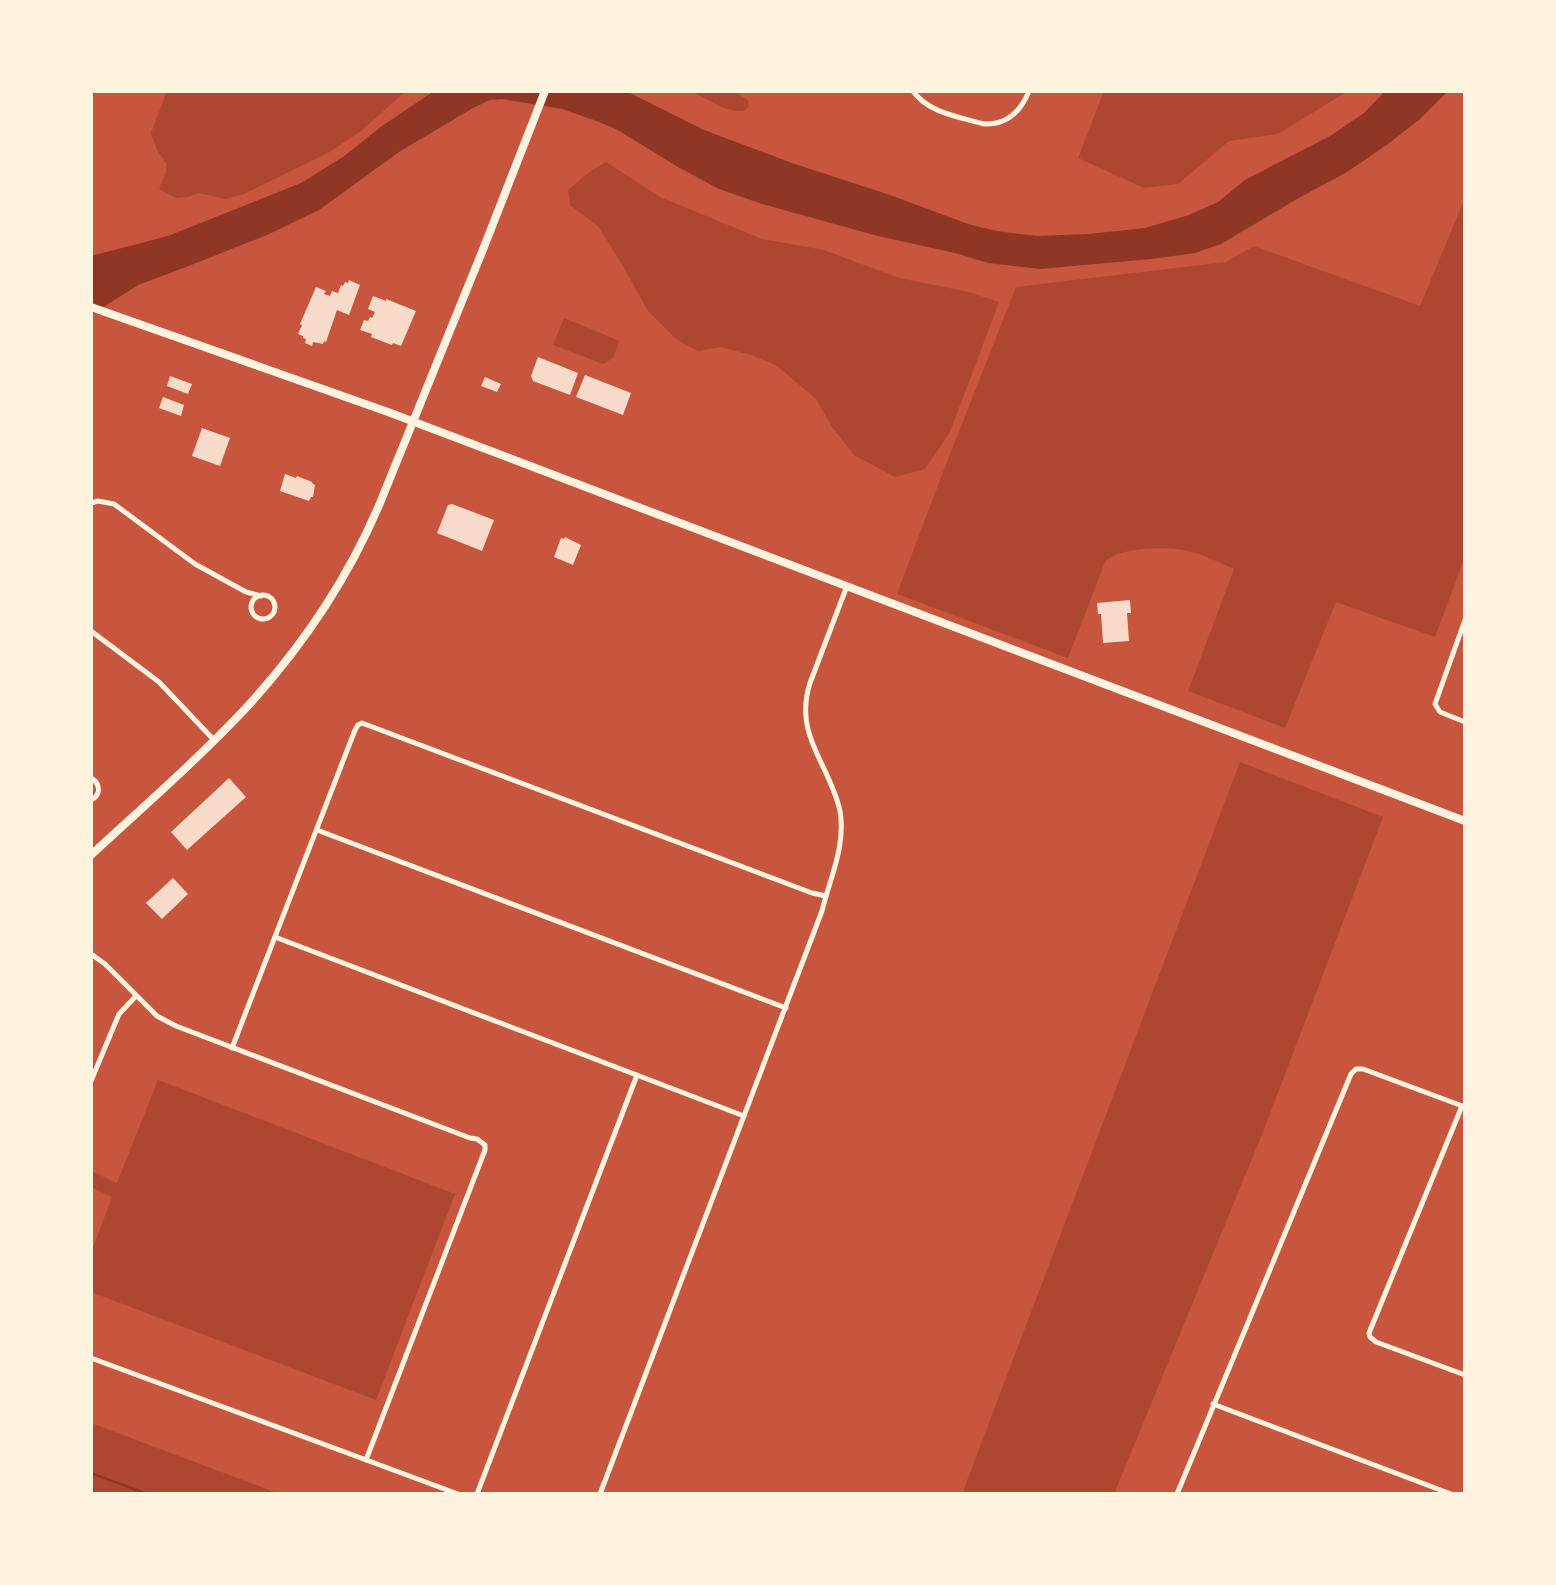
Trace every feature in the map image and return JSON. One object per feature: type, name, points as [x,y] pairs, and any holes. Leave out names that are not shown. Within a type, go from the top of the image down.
[{"type":"main road","points":[[91,855],[246,708],[298,645],[329,599],[369,528],[545,91]]},
{"type":"main road","points":[[91,307],[413,421],[1465,821]]},
{"type":"street","points":[[913,91],[934,109],[993,125],[1016,114],[1029,91]]},
{"type":"street","points":[[91,503],[98,501],[114,504],[195,564],[246,592],[269,597],[275,607],[273,615],[258,619],[253,614],[246,592]]},
{"type":"street","points":[[600,1494],[786,1008],[822,911],[839,853],[839,811],[809,735],[806,699],[847,586]]},
{"type":"street","points":[[251,606],[254,599],[261,596]]},
{"type":"street","points":[[1465,620],[1436,699],[1436,708],[1465,722]]},
{"type":"street","points":[[91,631],[159,682],[214,740]]},
{"type":"street","points":[[232,1048],[355,730],[360,724],[369,724],[826,897]]},
{"type":"street","points":[[91,778],[97,782],[99,790],[91,800]]},
{"type":"street","points":[[317,830],[786,1008]]},
{"type":"street","points":[[275,937],[744,1116]]},
{"type":"street","points":[[91,954],[163,1020],[470,1139],[477,1139],[485,1145],[366,1460]]},
{"type":"street","points":[[91,1081],[119,1014],[136,996]]},
{"type":"street","points":[[1177,1494],[1351,1074],[1356,1069],[1363,1069],[1464,1106],[1371,1328],[1370,1337],[1465,1375]]},
{"type":"street","points":[[477,1494],[637,1074]]},
{"type":"street","points":[[91,1358],[458,1494]]},
{"type":"street","points":[[1213,1404],[1451,1494]]},
{"type":"shaded area","points":[[167,91],[406,91],[361,131],[328,153],[244,194],[226,199],[198,193],[176,198],[159,189],[166,172],[166,163],[157,150],[151,133]]},
{"type":"shaded area","points":[[434,91],[626,91],[704,130],[792,163],[968,224],[1037,236],[1145,228],[1189,215],[1218,202],[1245,180],[1330,136],[1364,113],[1385,91],[1448,91],[1420,119],[1347,172],[1221,244],[1195,253],[1040,269],[988,263],[762,204],[719,189],[616,129],[594,120],[562,109],[502,99],[490,100],[399,152],[319,210],[267,235],[138,285],[91,315],[91,256],[168,236],[301,183],[343,157],[382,126]]},
{"type":"shaded area","points":[[690,91],[733,91],[748,100],[749,106],[744,111],[736,111]]},
{"type":"shaded area","points":[[1104,91],[1348,91],[1278,134],[1229,141],[1178,184],[1144,188],[1078,158]]},
{"type":"shaded area","points":[[606,162],[660,197],[762,239],[824,250],[899,278],[969,292],[999,302],[950,432],[925,469],[895,477],[854,455],[832,427],[816,399],[776,365],[721,347],[698,351],[676,339],[648,311],[598,226],[570,205],[568,190]]},
{"type":"shaded area","points":[[1465,198],[1465,557],[1435,637],[1336,602],[1285,728],[1188,691],[1234,569],[1197,554],[1172,549],[1134,550],[1105,562],[1068,658],[897,594],[1016,287],[1226,262],[1254,246],[1420,306]]},
{"type":"shaded area","points":[[564,318],[617,340],[619,342],[613,358],[603,364],[553,345]]},
{"type":"shaded area","points":[[1240,762],[1383,817],[1263,1132],[1114,1494],[962,1494]]},
{"type":"shaded area","points":[[158,1080],[455,1194],[376,1400],[91,1292],[91,1253],[112,1197],[91,1187],[91,1171],[117,1183]]},
{"type":"shaded area","points":[[91,1423],[280,1494],[91,1494]]},
{"type":"building","points":[[349,280],[360,285],[349,315],[337,310],[326,342],[313,342],[312,346],[305,343],[306,339],[298,334],[316,287],[330,296],[332,291],[338,293],[341,285]]},
{"type":"building","points":[[373,296],[416,311],[401,346],[371,337],[372,334],[360,330],[364,320],[368,321],[375,312],[368,309]]},
{"type":"building","points":[[538,357],[578,373],[570,395],[533,381],[531,376]]},
{"type":"building","points":[[585,375],[631,393],[623,415],[576,397]]},
{"type":"building","points":[[170,376],[192,384],[188,394],[167,386]]},
{"type":"building","points":[[485,377],[501,384],[497,392],[481,386]]},
{"type":"building","points":[[163,397],[184,405],[181,416],[159,408]]},
{"type":"building","points":[[202,428],[230,438],[220,466],[192,456]]},
{"type":"building","points":[[285,474],[312,482],[315,485],[313,497],[309,501],[280,491]]},
{"type":"building","points":[[452,504],[494,520],[482,551],[437,533],[448,505]]},
{"type":"building","points":[[565,537],[581,545],[573,565],[554,557],[561,538]]},
{"type":"building","points":[[1130,600],[1131,613],[1127,613],[1129,641],[1103,643],[1101,614],[1098,614],[1097,603]]},
{"type":"building","points":[[229,778],[246,797],[187,850],[171,832]]},
{"type":"building","points":[[173,878],[188,894],[162,919],[146,903]]},
{"type":"waterway","points":[[91,1473],[147,1494]]}]
